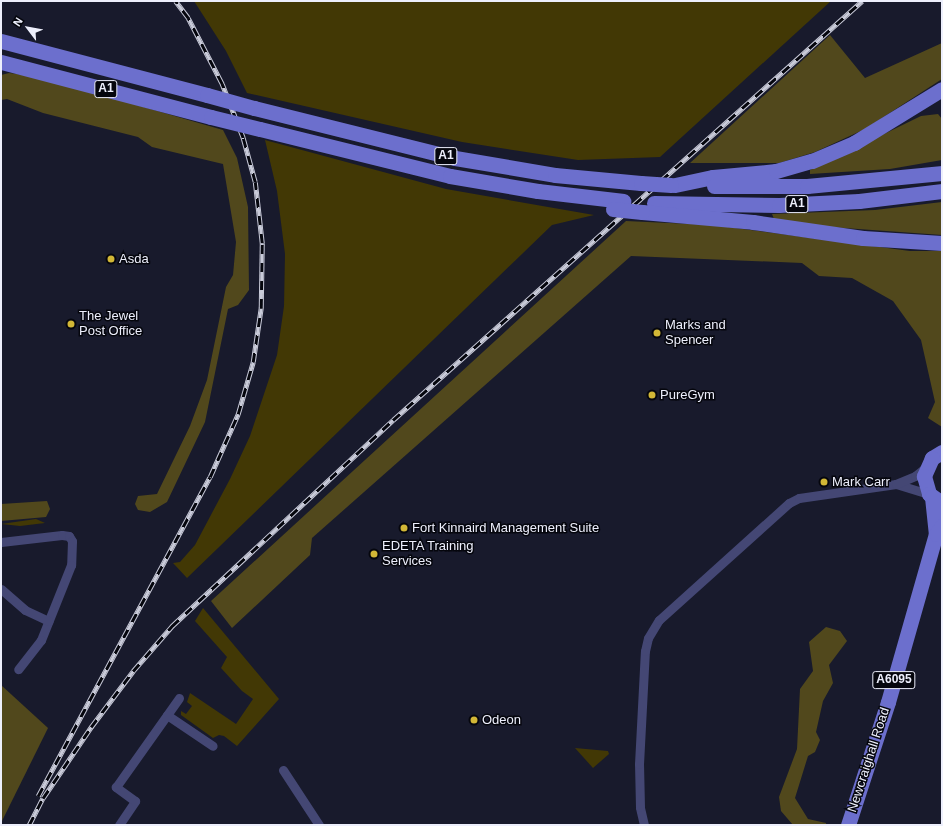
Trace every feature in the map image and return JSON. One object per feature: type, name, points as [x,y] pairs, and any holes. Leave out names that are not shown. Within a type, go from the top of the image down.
[{"type":"main road","name":"A1","points":[[1,41],[254,108],[455,158],[555,175],[673,185],[807,186],[942,173]]},
{"type":"main road","name":"A1","points":[[1,62],[387,162],[507,186],[618,205],[646,207],[779,205],[859,200],[942,191]]},
{"type":"main road","points":[[673,185],[713,177],[776,171],[812,162],[854,143],[942,89]]},
{"type":"main road","points":[[646,207],[870,238],[942,243]]},
{"type":"main road","points":[[926,467],[932,458],[942,452]]},
{"type":"main road","name":"Newcraighall Road","points":[[848,825],[888,702],[939,530],[934,498],[924,476],[926,467]]},
{"type":"street","points":[[644,825],[640,807],[640,764],[645,651],[648,638],[658,620],[789,503],[799,498],[896,484],[915,476],[926,467]]},
{"type":"street","points":[[896,484],[934,498]]},
{"type":"street","points":[[1,542],[68,536],[72,541],[71,565],[49,621],[36,648],[18,669]]},
{"type":"street","points":[[1,589],[25,610],[49,621]]},
{"type":"street","points":[[119,825],[135,801],[116,787],[179,698]]},
{"type":"street","points":[[167,715],[213,746]]},
{"type":"street","points":[[283,770],[320,825]]},
{"type":"shaded area","points":[[194,1],[831,1],[660,157],[578,160],[462,142],[247,93],[226,51]]},
{"type":"shaded area","points":[[830,35],[865,78],[942,43],[942,79],[865,129],[815,152],[779,163],[690,163]]},
{"type":"shaded area","points":[[9,73],[40,77],[223,130],[237,158],[248,207],[249,290],[238,305],[228,309],[205,422],[167,502],[150,512],[138,510],[135,504],[138,496],[157,494],[190,426],[207,380],[226,287],[233,275],[236,242],[223,164],[152,147],[138,137],[43,113],[7,99],[1,100],[1,75]]},
{"type":"shaded area","points":[[938,114],[942,119],[942,160],[890,169],[810,174],[810,170],[921,116]]},
{"type":"shaded area","points":[[265,140],[446,189],[594,215],[552,225],[187,578],[173,563],[180,562],[195,545],[230,479],[250,436],[277,355],[284,306],[285,254],[277,191]]},
{"type":"shaded area","points":[[942,202],[942,235],[830,227],[774,219],[772,214],[875,210]]},
{"type":"shaded area","points":[[626,221],[712,225],[910,251],[942,251],[942,427],[928,418],[935,402],[921,340],[893,301],[852,278],[819,276],[802,263],[631,256],[312,538],[310,555],[232,628],[211,601]]},
{"type":"shaded area","points":[[47,501],[50,509],[46,517],[1,521],[1,504]]},
{"type":"shaded area","points":[[36,519],[45,523],[20,526],[1,524]]},
{"type":"shaded area","points":[[203,608],[279,699],[237,746],[224,736],[219,735],[213,738],[181,715],[181,711],[186,714],[192,706],[187,702],[190,693],[236,724],[253,699],[242,691],[221,668],[227,657],[195,621]]},
{"type":"shaded area","points":[[826,627],[840,631],[847,641],[829,665],[833,683],[823,701],[816,732],[820,740],[815,752],[808,756],[795,798],[808,819],[826,823],[826,825],[793,825],[781,811],[779,797],[797,749],[800,689],[813,671],[809,642]]},
{"type":"shaded area","points":[[1,685],[48,728],[1,823]]},
{"type":"shaded area","points":[[575,748],[608,751],[609,754],[593,768]]},
{"type":"railway","points":[[38,796],[210,477],[238,414],[253,362],[261,308],[262,243],[255,182],[243,138],[222,84],[188,18],[175,1]]},
{"type":"railway","points":[[29,825],[43,798],[91,727],[133,671],[172,626],[393,420],[862,1]]},
{"type":"place","name":"Asda","points":[[111,259]]},
{"type":"place","name":"The Jewel Post Office","points":[[71,324]]},
{"type":"place","name":"Marks and Spencer","points":[[657,333]]},
{"type":"place","name":"PureGym","points":[[652,395]]},
{"type":"place","name":"Mark Carr","points":[[824,482]]},
{"type":"place","name":"Fort Kinnaird Management Suite","points":[[404,528]]},
{"type":"place","name":"EDETA Training Services","points":[[374,554]]},
{"type":"place","name":"Odeon","points":[[474,720]]}]
